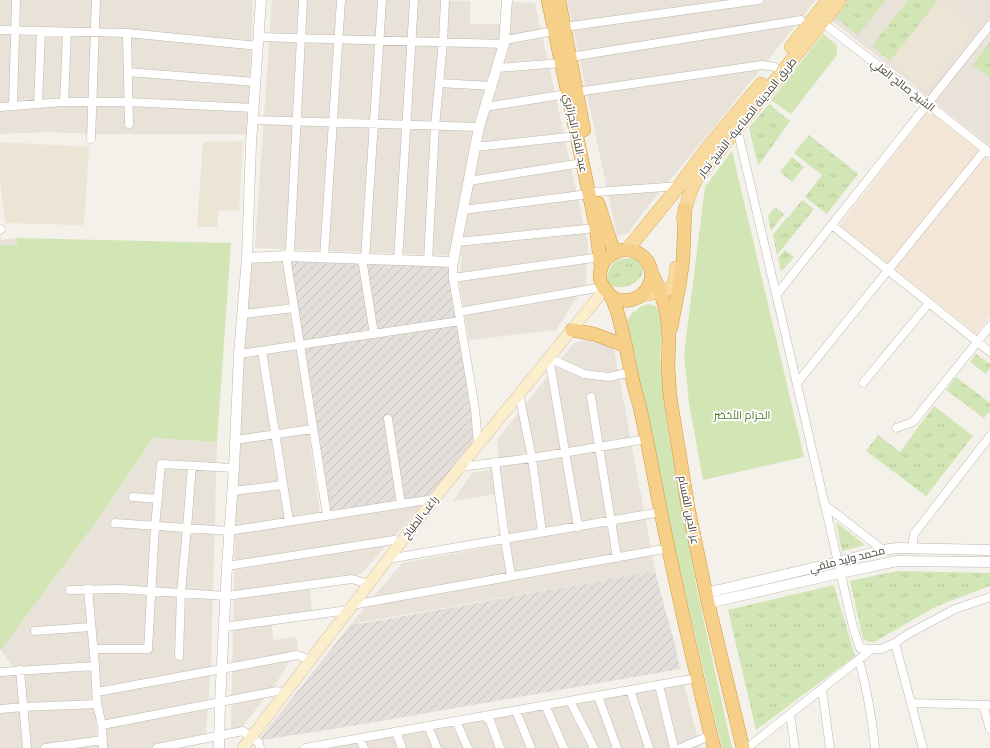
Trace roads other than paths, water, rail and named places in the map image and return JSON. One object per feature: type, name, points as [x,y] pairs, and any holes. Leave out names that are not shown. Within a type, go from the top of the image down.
[{"type":"highway","name":"عبد القادر الجزائري","points":[[548,0],[559,29],[593,193],[600,262]]},
{"type":"highway","name":"عبد القادر الجزائري","points":[[559,0],[559,29]]},
{"type":"highway","name":"عبد القادر الجزائري","points":[[572,93],[582,163],[593,193],[621,251]]},
{"type":"highway","points":[[669,337],[681,274],[684,247],[685,209]]},
{"type":"highway","points":[[606,291],[617,300],[624,301],[637,298],[642,295],[650,284],[651,278],[651,271],[645,259],[634,251],[621,251],[609,256],[604,261],[600,262],[600,278],[606,291],[616,308],[626,346],[697,678],[714,748]]},
{"type":"highway","name":"عز الدين القسام","points":[[651,271],[660,291],[667,314],[669,337],[669,389],[688,508],[707,598],[742,748]]},
{"type":"highway","points":[[572,330],[594,334],[626,346]]},
{"type":"main road","points":[[621,251],[679,186],[709,146],[815,22],[828,0]]},
{"type":"main road","name":"طريق المدينة الصناعية- الشيخ نجار","points":[[642,295],[670,288],[674,281],[685,209],[690,193],[698,178],[815,22],[840,0]]},
{"type":"main road","name":"راغب الطباخ","points":[[242,748],[434,499],[519,394],[606,291]]},
{"type":"street","points":[[13,106],[16,0]]},
{"type":"street","points":[[91,139],[96,0]]},
{"type":"street","points":[[219,748],[227,566],[234,468],[239,354],[247,258],[255,82],[261,0]]},
{"type":"street","points":[[303,0],[290,250],[286,256],[326,516]]},
{"type":"street","points":[[324,257],[341,0]]},
{"type":"street","points":[[374,334],[363,259],[382,0]]},
{"type":"street","points":[[398,260],[414,0]]},
{"type":"street","points":[[428,261],[435,126],[443,42],[445,0]]},
{"type":"street","points":[[478,444],[474,409],[453,278],[453,262],[479,127],[504,42],[506,0]]},
{"type":"street","points":[[0,30],[127,33],[258,42],[301,38],[411,42],[504,42],[559,29],[759,0]]},
{"type":"street","name":"الشيخ صالح العلي","points":[[565,60],[801,20],[815,22],[928,104],[988,152]]},
{"type":"street","points":[[777,294],[990,25]]},
{"type":"street","points":[[38,104],[41,31]]},
{"type":"street","points":[[64,102],[68,32]]},
{"type":"street","points":[[127,33],[129,124]]},
{"type":"street","points":[[497,68],[565,60]]},
{"type":"street","points":[[485,107],[762,65],[776,67]]},
{"type":"street","points":[[128,72],[255,82]]},
{"type":"street","points":[[439,83],[492,86]]},
{"type":"street","points":[[0,107],[64,102],[128,102],[254,108]]},
{"type":"street","points":[[253,120],[479,127]]},
{"type":"street","points":[[737,128],[777,294],[840,573],[853,627],[860,648],[881,649],[895,643],[908,634],[954,609],[990,597]]},
{"type":"street","points":[[475,147],[577,136]]},
{"type":"street","points":[[797,383],[888,270],[988,152]]},
{"type":"street","points":[[469,181],[582,163]]},
{"type":"street","points":[[463,210],[593,193],[679,186]]},
{"type":"street","points":[[832,225],[990,352]]},
{"type":"street","points":[[457,242],[596,228]]},
{"type":"street","points":[[247,258],[286,256],[453,262]]},
{"type":"street","points":[[453,278],[600,262]]},
{"type":"street","points":[[459,312],[606,291]]},
{"type":"street","points":[[863,383],[929,303]]},
{"type":"street","points":[[242,314],[294,308]]},
{"type":"street","points":[[239,354],[460,321]]},
{"type":"street","points":[[896,428],[914,422],[990,326]]},
{"type":"street","points":[[262,350],[289,521]]},
{"type":"street","points":[[549,358],[584,374],[609,377],[631,372]]},
{"type":"street","points":[[549,358],[578,526]]},
{"type":"street","points":[[519,394],[532,458],[542,532]]},
{"type":"street","points":[[591,397],[598,448],[617,558]]},
{"type":"street","points":[[388,419],[402,504]]},
{"type":"street","points":[[235,440],[313,430]]},
{"type":"street","points":[[912,548],[914,534],[990,436]]},
{"type":"street","points":[[460,468],[566,453],[647,439]]},
{"type":"street","points":[[495,462],[505,539],[512,576]]},
{"type":"street","points":[[94,649],[148,649],[155,526],[161,464],[234,468]]},
{"type":"street","points":[[179,656],[181,593],[192,466]]},
{"type":"street","points":[[232,491],[283,485]]},
{"type":"street","points":[[133,497],[158,499]]},
{"type":"street","points":[[115,523],[229,531],[434,499]]},
{"type":"street","points":[[825,505],[883,550]]},
{"type":"street","points":[[388,559],[661,512]]},
{"type":"street","points":[[227,566],[394,540],[401,541]]},
{"type":"street","points":[[224,627],[350,608],[512,576],[669,548]]},
{"type":"street","name":"محمد وليد ملقي","points":[[707,598],[883,550],[897,548],[990,550]]},
{"type":"street","name":"محمد وليد ملقي","points":[[707,598],[840,573],[897,560],[990,562]]},
{"type":"street","points":[[70,590],[119,589],[226,596],[352,579],[368,584]]},
{"type":"street","points":[[45,748],[103,744],[88,589]]},
{"type":"street","points":[[35,631],[91,627]]},
{"type":"street","points":[[895,643],[923,748]]},
{"type":"street","points":[[747,748],[872,649]]},
{"type":"street","points":[[97,692],[297,654],[310,660]]},
{"type":"street","points":[[859,660],[866,683],[874,732],[875,748]]},
{"type":"street","points":[[0,672],[95,666]]},
{"type":"street","points":[[20,670],[27,748]]},
{"type":"street","points":[[308,748],[337,745],[360,738],[697,678]]},
{"type":"street","points":[[659,685],[674,748]]},
{"type":"street","points":[[822,689],[830,748]]},
{"type":"street","points":[[630,690],[649,748]]},
{"type":"street","points":[[102,725],[277,691],[284,694]]},
{"type":"street","points":[[598,696],[617,748]]},
{"type":"street","points":[[570,701],[594,748]]},
{"type":"street","points":[[911,703],[987,705],[990,729]]},
{"type":"street","points":[[0,709],[98,704]]},
{"type":"street","points":[[545,705],[564,748]]},
{"type":"street","points":[[516,711],[531,748]]},
{"type":"street","points":[[790,714],[796,748]]},
{"type":"street","points":[[484,716],[490,722],[500,748]]},
{"type":"street","points":[[456,721],[468,748]]},
{"type":"street","points":[[428,726],[437,748]]},
{"type":"street","points":[[157,748],[243,731],[259,743],[260,748]]},
{"type":"street","points":[[396,732],[402,748]]},
{"type":"street","points":[[680,748],[711,735]]},
{"type":"street","points":[[360,738],[364,748]]},
{"type":"park label","name":"الحزام الأخضر","points":[[742,415]]}]
